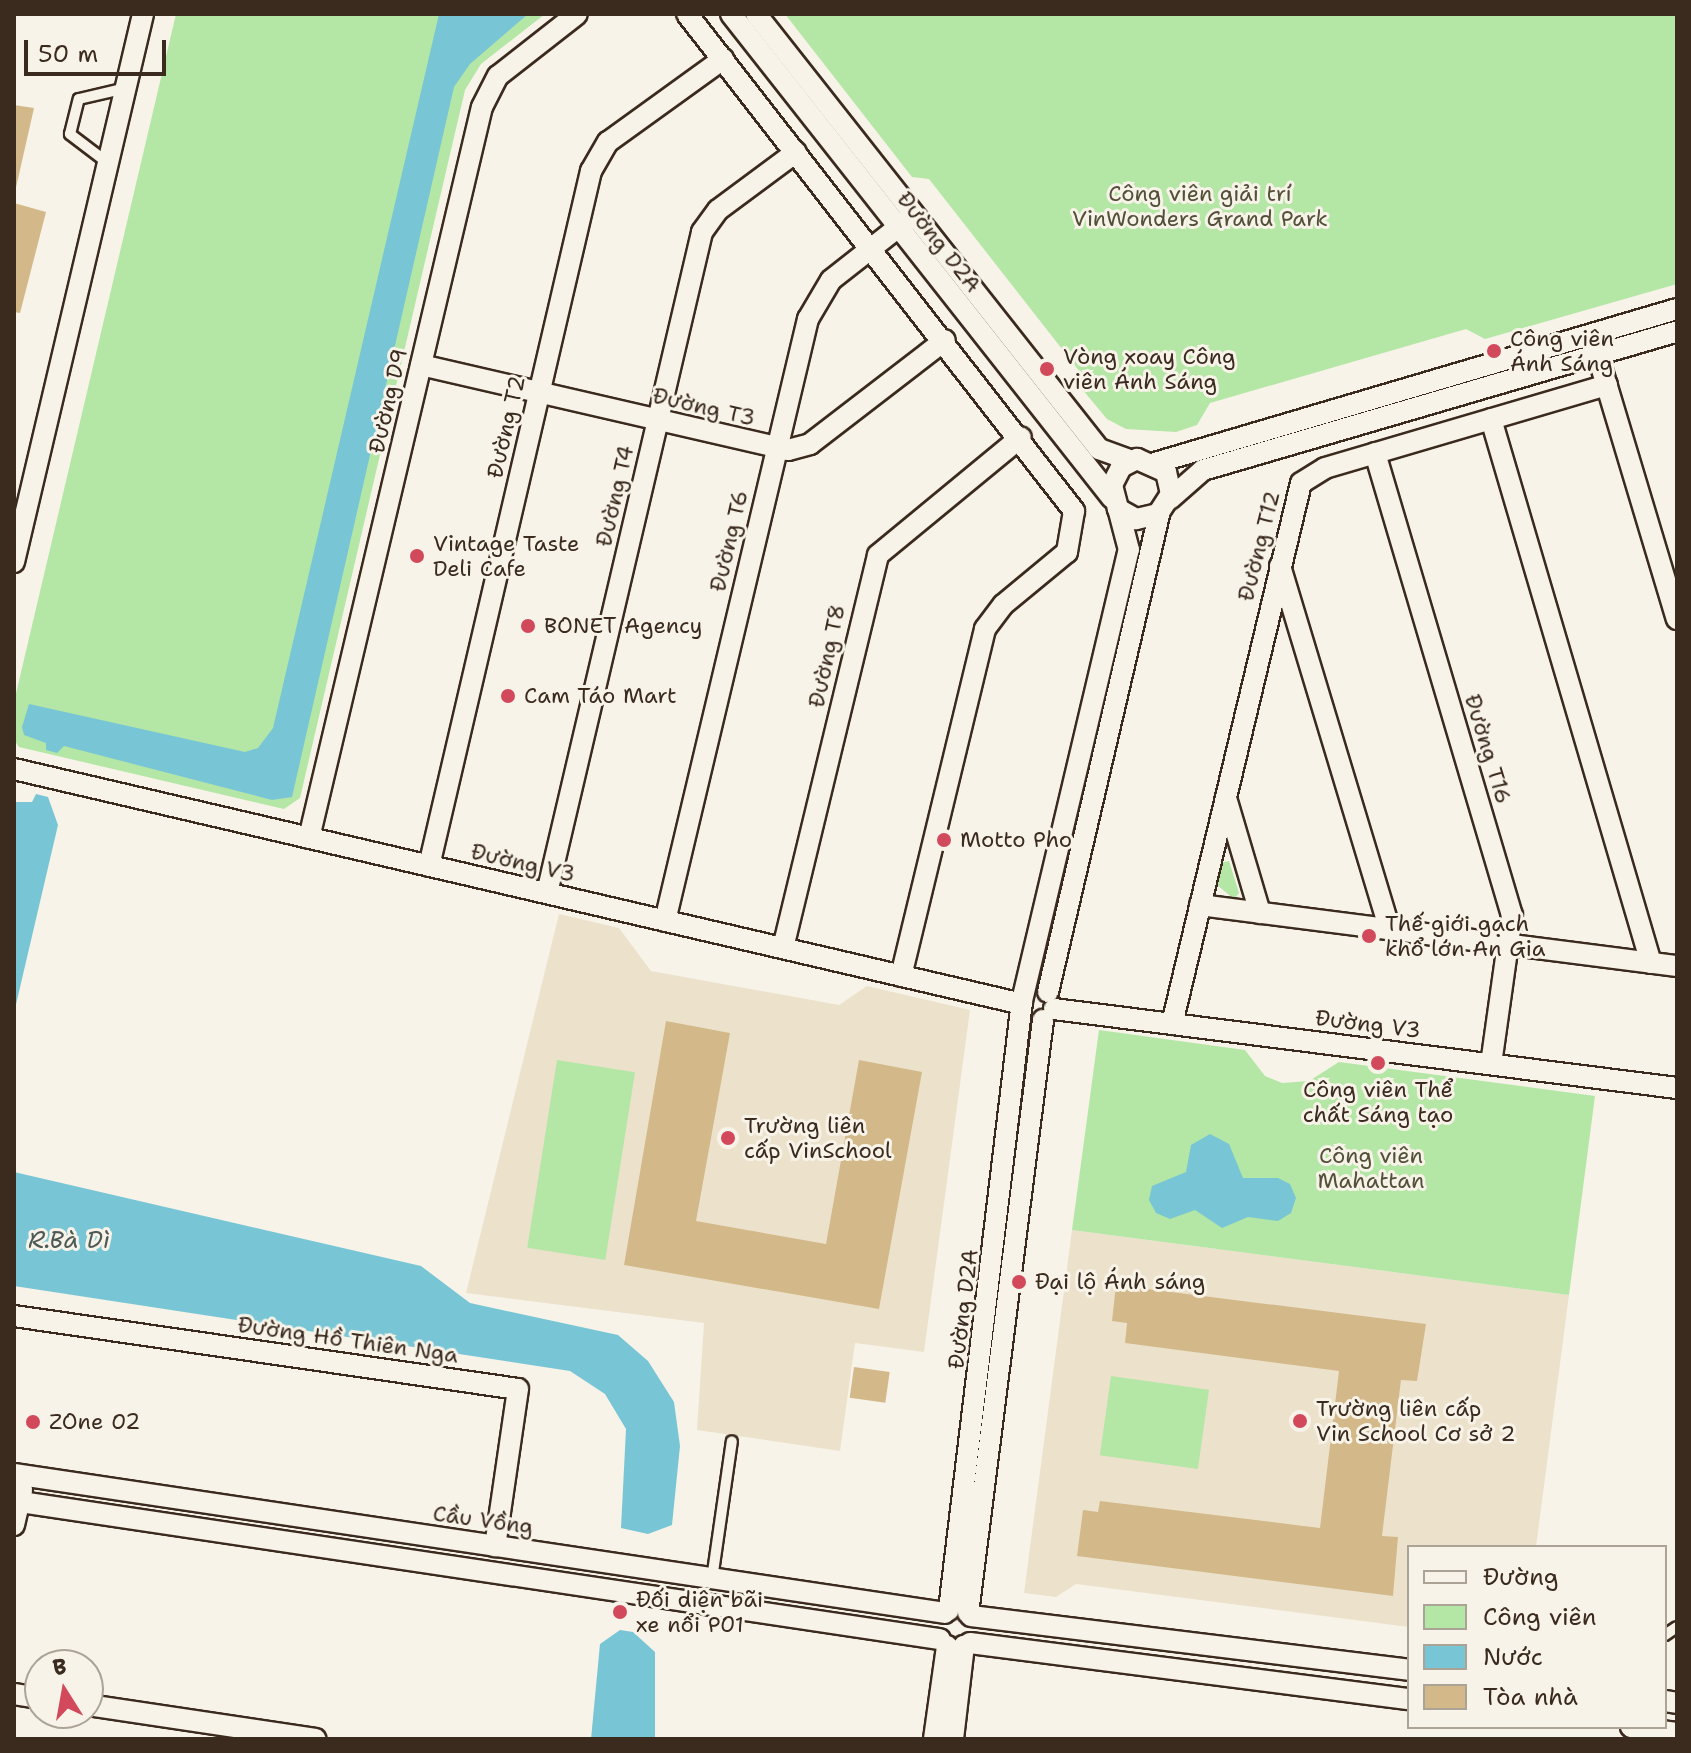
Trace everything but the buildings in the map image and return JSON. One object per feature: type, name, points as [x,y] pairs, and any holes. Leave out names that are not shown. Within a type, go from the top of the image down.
[{"type":"street","points":[[14,562],[143,14]]},
{"type":"street","name":"Đường D9","points":[[309,838],[486,95],[506,69],[577,14]]},
{"type":"street","points":[[687,14],[1069,500],[1075,532],[1060,560],[1003,605],[985,629],[901,976]]},
{"type":"street","name":"Đường D2A","points":[[731,14],[1099,449],[1132,461]]},
{"type":"street","name":"Đường D2A","points":[[756,14],[1115,503],[1129,553],[1037,1005],[958,1613]]},
{"type":"street","name":"Đường T2","points":[[429,866],[538,392],[598,155],[723,59]]},
{"type":"street","name":"Đường T4","points":[[547,893],[706,224],[796,152]]},
{"type":"street","name":"Đường T6","points":[[665,921],[776,449],[814,304],[831,280],[906,221]]},
{"type":"street","points":[[1677,309],[1595,344],[1203,470],[1165,506],[1141,519],[1115,503],[1114,477],[1132,461],[1155,463],[1595,344],[1677,331]]},
{"type":"street","name":"Đường T3","points":[[421,365],[776,449],[810,444],[945,340]]},
{"type":"street","points":[[1595,344],[1677,619]]},
{"type":"street","name":"Đường T12","points":[[1172,1024],[1279,563],[1301,483],[1316,471],[1607,385]]},
{"type":"street","points":[[1491,419],[1651,963]]},
{"type":"street","name":"Đường T8","points":[[783,948],[878,555],[1021,437]]},
{"type":"street","name":"Đường T16","points":[[1375,453],[1512,915],[1491,1064]]},
{"type":"street","points":[[1155,463],[1169,476],[1165,506]]},
{"type":"street","name":"Đường D2A","points":[[1037,1005],[1165,506]]},
{"type":"street","points":[[1279,563],[1390,930]]},
{"type":"street","name":"Đường V3","points":[[14,769],[1037,1005],[1677,1088]]},
{"type":"street","name":"Đường T12","points":[[1225,794],[1260,913]]},
{"type":"street","points":[[1200,905],[1677,966]]},
{"type":"street","name":"Đường Hồ Thiên Nga","points":[[14,1316],[518,1389],[495,1546]]},
{"type":"street","points":[[14,1525],[19,1475]]},
{"type":"street","name":"Cầu Vồng","points":[[19,1475],[712,1579],[1407,1670]]},
{"type":"street","points":[[16,1502],[955,1643],[1407,1699]]},
{"type":"street","points":[[934,1739],[955,1643],[976,1631],[958,1613],[937,1623],[955,1643],[953,1739]]},
{"type":"street","points":[[104,1707],[315,1739]]},
{"type":"street","points":[[1646,1729],[1677,1733]]},
{"type":"lane","points":[[108,163],[70,134],[79,99],[126,88]]},
{"type":"lane","points":[[712,1579],[732,1441]]},
{"type":"shaded area","name":"Trường liên cấp VinSchool","points":[[559,914],[619,928],[651,971],[839,1005],[867,986],[970,1010],[924,1352],[855,1343],[840,1451],[697,1430],[704,1323],[466,1293]]},
{"type":"shaded area","name":"Trường liên cấp Vin School Cơ sở 2","points":[[1072,1230],[1569,1295],[1536,1545],[1407,1545],[1407,1627],[1076,1584],[1056,1597],[1024,1593]]},
{"type":"green space","points":[[176,14],[545,14],[481,64],[465,90],[300,798],[284,809],[19,747],[14,740],[14,702]]},
{"type":"green space","name":"Công viên giải trí VinWonders Grand Park","points":[[785,14],[1677,14],[1677,284],[1485,339],[1466,329],[1210,403],[1197,425],[1176,432],[1126,429],[1107,419],[1082,389],[1080,372],[929,179],[912,177]]},
{"type":"green space","points":[[1229,861],[1239,893],[1234,899],[1216,884],[1220,863]]},
{"type":"green space","name":"Công viên Mahattan","points":[[1099,1030],[1245,1050],[1265,1076],[1282,1083],[1309,1081],[1339,1062],[1595,1096],[1569,1295],[1072,1230]]},
{"type":"green space","points":[[557,1060],[635,1072],[605,1260],[527,1248]]},
{"type":"green space","points":[[1111,1376],[1209,1390],[1198,1469],[1100,1455]]},
{"type":"water","points":[[439,14],[528,14],[470,64],[454,87],[292,797],[272,800],[64,746],[57,753],[46,750],[46,743],[24,735],[22,727],[29,704],[245,752],[258,748],[273,728]]},
{"type":"water","points":[[36,794],[48,797],[58,825],[14,1013],[14,802],[32,802]]},
{"type":"water","points":[[1210,1134],[1229,1144],[1243,1178],[1278,1178],[1290,1184],[1296,1198],[1291,1213],[1278,1221],[1248,1217],[1222,1228],[1195,1210],[1170,1219],[1156,1213],[1149,1200],[1152,1186],[1186,1172],[1191,1145]]},
{"type":"water","name":"R.Bà Dì","points":[[14,1172],[421,1266],[470,1303],[618,1335],[648,1361],[674,1402],[680,1446],[672,1525],[648,1534],[621,1528],[626,1429],[605,1394],[570,1371],[14,1286]]},
{"type":"water","points":[[620,1630],[633,1632],[655,1652],[655,1739],[591,1739],[600,1644]]},
{"type":"place","name":"Công viên Ánh Sáng","points":[[1494,351]]},
{"type":"place","name":"Vòng xoay Công viên Ánh Sáng","points":[[1047,369]]},
{"type":"place","name":"Vintage Taste Deli Cafe","points":[[417,556]]},
{"type":"place","name":"BONET Agency","points":[[528,626]]},
{"type":"place","name":"Cam Táo Mart","points":[[508,696]]},
{"type":"place","name":"Motto Pho","points":[[944,840]]},
{"type":"place","name":"Thế giới gạch khổ lớn An Gia","points":[[1369,936]]},
{"type":"place","name":"Công viên Thể chất Sáng tạo","points":[[1378,1063]]},
{"type":"place","name":"Trường liên cấp VinSchool","points":[[728,1138]]},
{"type":"place","name":"Đại lộ Ánh sáng","points":[[1019,1282]]},
{"type":"place","name":"Trường liên cấp Vin School Cơ sở 2","points":[[1300,1421]]},
{"type":"place","name":"ZOne 02","points":[[33,1422]]},
{"type":"place","name":"Đối diện bãi xe nổi P01","points":[[620,1612]]}]
